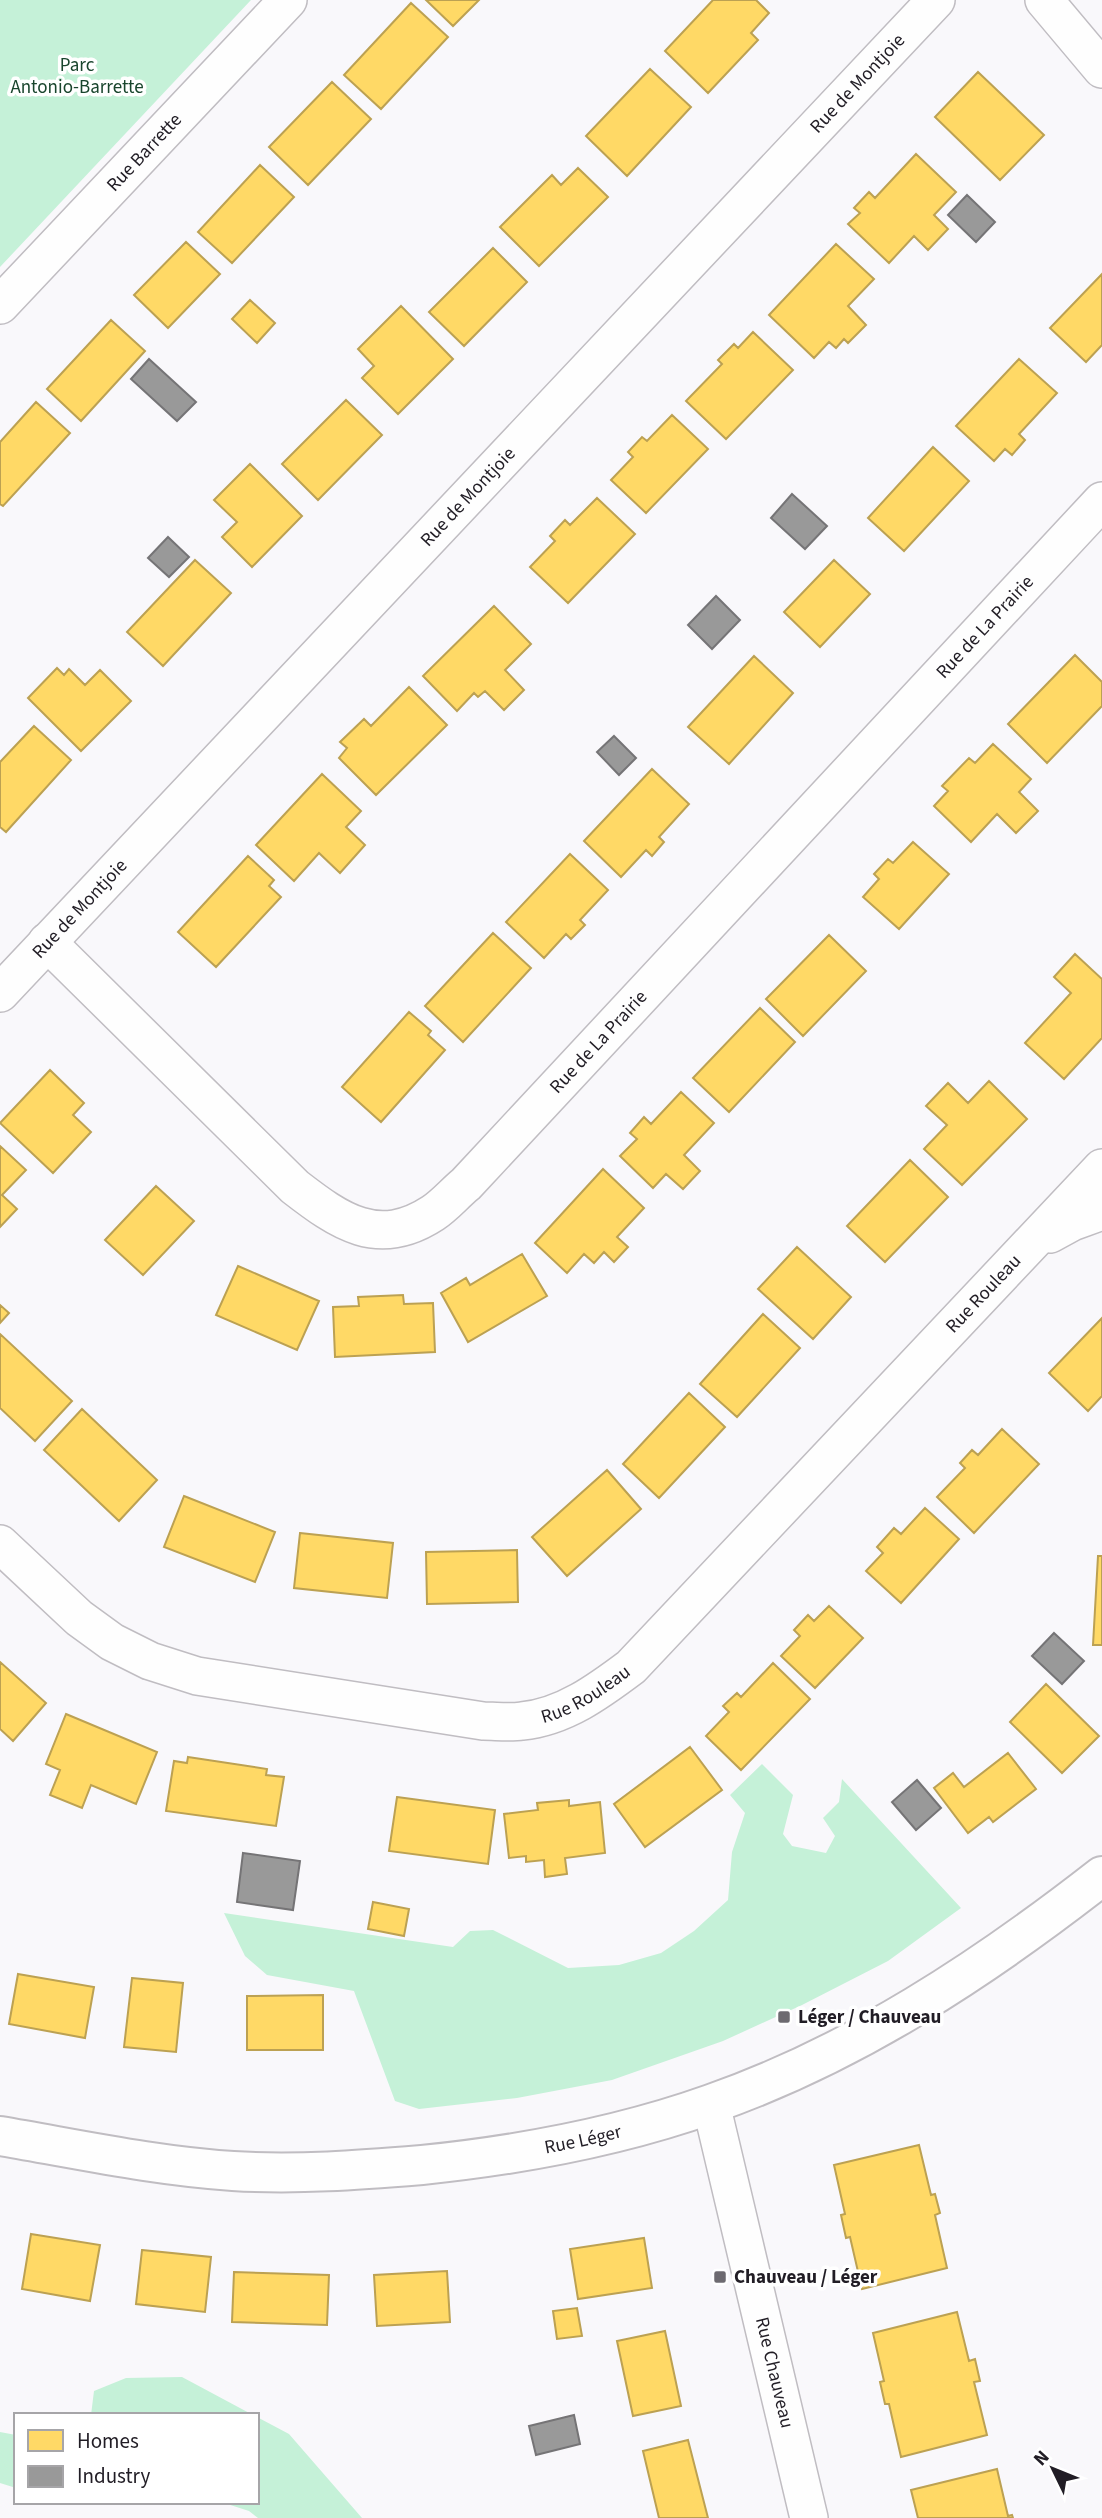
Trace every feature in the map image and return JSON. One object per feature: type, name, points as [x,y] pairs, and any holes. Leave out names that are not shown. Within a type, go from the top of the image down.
[{"type":"street","name":"Rue Barrette","points":[[0,305],[288,0]]},
{"type":"street","name":"Rue de Montjoie","points":[[0,993],[936,0]]},
{"type":"street","points":[[1044,0],[1102,69]]},
{"type":"street","name":"Rue de La Prairie","points":[[47,943],[295,1187],[328,1212],[362,1229],[399,1229],[432,1213],[466,1184],[1102,501]]},
{"type":"street","name":"Rue Rouleau","points":[[0,1544],[79,1618],[112,1642],[150,1661],[197,1676],[483,1721],[523,1721],[557,1713],[593,1695],[631,1667],[1102,1168]]},
{"type":"street","name":"Rue Rouleau","points":[[1034,1242],[1072,1222],[1102,1211]]},
{"type":"street","name":"Rue Léger","points":[[0,2136],[169,2165],[235,2171],[304,2172],[457,2161],[547,2148],[621,2131],[711,2104],[835,2051],[978,1967],[1036,1928],[1102,1876]]},
{"type":"street","name":"Rue Chauveau","points":[[711,2104],[809,2518]]},
{"type":"green space","name":"Parc Antonio-Barrette","points":[[0,0],[251,0],[0,267]]},
{"type":"green space","points":[[762,1764],[793,1795],[783,1834],[792,1846],[826,1853],[835,1836],[823,1818],[839,1802],[842,1779],[961,1908],[888,1961],[802,2005],[723,2041],[612,2080],[517,2098],[419,2109],[395,2101],[354,1991],[267,1975],[245,1956],[224,1913],[453,1947],[470,1931],[493,1930],[568,1968],[619,1965],[661,1953],[694,1931],[728,1900],[732,1852],[745,1813],[730,1795]]},
{"type":"green space","points":[[182,2377],[249,2413],[91,2413],[94,2391],[126,2378]]},
{"type":"green space","points":[[259,2418],[289,2434],[362,2518],[258,2518],[249,2511],[227,2504],[259,2504]]},
{"type":"green space","points":[[0,2432],[14,2435],[14,2487],[0,2483]]},
{"type":"building: Homes","points":[[426,0],[479,0],[453,26]]},
{"type":"building: Homes","points":[[713,0],[756,0],[769,13],[751,33],[758,40],[708,93],[665,51]]},
{"type":"building: Homes","points":[[411,3],[448,37],[381,109],[344,75]]},
{"type":"building: Homes","points":[[650,69],[691,107],[627,176],[586,136]]},
{"type":"building: Homes","points":[[978,72],[1044,135],[1000,180],[935,117]]},
{"type":"building: Homes","points":[[332,82],[371,119],[308,185],[269,147]]},
{"type":"building: Homes","points":[[916,154],[956,192],[934,215],[948,229],[928,250],[914,236],[889,263],[848,224],[860,213],[854,208],[869,192],[875,198]]},
{"type":"building: Homes","points":[[260,165],[294,197],[232,263],[198,232]]},
{"type":"building: Homes","points":[[578,168],[608,197],[539,266],[500,227],[552,175],[561,185]]},
{"type":"building: Homes","points":[[186,242],[220,274],[168,328],[134,295]]},
{"type":"building: Homes","points":[[836,244],[874,279],[848,306],[866,325],[848,343],[844,339],[836,348],[829,342],[814,358],[769,315]]},
{"type":"building: Homes","points":[[493,248],[527,282],[464,346],[429,312]]},
{"type":"building: Homes","points":[[1102,274],[1102,345],[1086,362],[1050,328]]},
{"type":"building: Homes","points":[[250,300],[275,323],[257,343],[232,319]]},
{"type":"building: Homes","points":[[401,306],[453,359],[398,414],[362,378],[374,366],[358,349]]},
{"type":"building: Homes","points":[[111,320],[145,351],[81,421],[47,389]]},
{"type":"building: Homes","points":[[753,332],[793,370],[726,439],[686,401],[722,364],[718,360],[734,344],[738,348]]},
{"type":"building: Homes","points":[[1019,359],[1057,393],[1019,434],[1025,440],[1012,455],[1005,449],[994,461],[956,426]]},
{"type":"building: Homes","points":[[346,400],[382,435],[318,500],[282,464]]},
{"type":"building: Homes","points":[[36,402],[70,433],[3,506],[0,504],[0,442]]},
{"type":"building: Homes","points":[[672,415],[708,449],[646,513],[611,480],[633,457],[628,452],[642,437],[647,441]]},
{"type":"building: Homes","points":[[933,447],[969,481],[904,551],[868,518]]},
{"type":"building: Homes","points":[[250,464],[302,516],[252,567],[222,537],[237,522],[214,500]]},
{"type":"building: Homes","points":[[597,498],[635,534],[568,603],[530,567],[555,541],[550,536],[565,520],[570,525]]},
{"type":"building: Homes","points":[[195,560],[231,593],[163,666],[127,632]]},
{"type":"building: Homes","points":[[834,560],[870,594],[820,647],[784,612]]},
{"type":"building: Homes","points":[[494,606],[531,644],[505,670],[524,690],[504,710],[485,691],[478,697],[474,693],[457,711],[423,676]]},
{"type":"building: Homes","points":[[1075,655],[1102,682],[1102,706],[1047,763],[1008,724]]},
{"type":"building: Homes","points":[[754,656],[793,693],[729,764],[688,727]]},
{"type":"building: Homes","points":[[57,668],[64,675],[69,669],[85,685],[100,670],[131,701],[81,751],[28,698]]},
{"type":"building: Homes","points":[[409,687],[447,725],[376,795],[339,758],[347,748],[340,742],[364,719],[371,726]]},
{"type":"building: Homes","points":[[34,726],[71,760],[6,832],[0,827],[0,762]]},
{"type":"building: Homes","points":[[993,744],[1031,779],[1019,792],[1038,811],[1016,833],[997,814],[971,842],[934,806],[948,791],[942,786],[969,758],[975,763]]},
{"type":"building: Homes","points":[[652,769],[689,804],[659,837],[664,842],[652,856],[646,850],[621,877],[584,841]]},
{"type":"building: Homes","points":[[322,774],[361,811],[346,827],[365,845],[340,873],[319,853],[294,881],[256,845]]},
{"type":"building: Homes","points":[[913,842],[949,874],[899,929],[863,897],[879,879],[874,874],[888,859],[893,863]]},
{"type":"building: Homes","points":[[570,854],[608,890],[580,920],[585,925],[571,939],[566,934],[544,958],[506,922]]},
{"type":"building: Homes","points":[[248,856],[274,880],[269,886],[281,897],[216,967],[178,932]]},
{"type":"building: Homes","points":[[493,933],[531,968],[463,1042],[425,1006]]},
{"type":"building: Homes","points":[[829,935],[866,971],[803,1036],[766,999]]},
{"type":"building: Homes","points":[[1075,954],[1102,979],[1102,1038],[1064,1079],[1025,1043],[1071,993],[1054,977]]},
{"type":"building: Homes","points":[[760,1008],[795,1042],[729,1112],[693,1078]]},
{"type":"building: Homes","points":[[409,1012],[431,1031],[428,1035],[445,1050],[381,1122],[342,1087]]},
{"type":"building: Homes","points":[[50,1070],[84,1103],[73,1115],[91,1132],[53,1173],[0,1123]]},
{"type":"building: Homes","points":[[989,1081],[1027,1119],[962,1185],[924,1149],[947,1125],[926,1106],[948,1083],[968,1103]]},
{"type":"building: Homes","points":[[681,1092],[714,1123],[684,1155],[700,1171],[683,1189],[666,1174],[653,1188],[620,1156],[637,1139],[630,1133],[644,1117],[651,1124]]},
{"type":"building: Homes","points":[[0,1146],[26,1170],[2,1195],[17,1209],[0,1227]]},
{"type":"building: Homes","points":[[910,1160],[948,1197],[885,1262],[847,1226]]},
{"type":"building: Homes","points":[[603,1169],[644,1208],[617,1237],[628,1247],[614,1262],[604,1252],[594,1263],[584,1254],[567,1273],[535,1243]]},
{"type":"building: Homes","points":[[156,1186],[194,1221],[143,1275],[105,1240]]},
{"type":"building: Homes","points":[[797,1247],[851,1297],[813,1339],[758,1289]]},
{"type":"building: Homes","points":[[522,1254],[547,1296],[468,1342],[441,1293],[466,1278],[470,1285]]},
{"type":"building: Homes","points":[[238,1266],[319,1301],[297,1350],[216,1315]]},
{"type":"building: Homes","points":[[403,1295],[404,1304],[433,1303],[435,1352],[335,1357],[333,1307],[359,1306],[358,1297]]},
{"type":"building: Homes","points":[[0,1305],[9,1313],[0,1323]]},
{"type":"building: Homes","points":[[763,1314],[800,1348],[737,1417],[700,1384]]},
{"type":"building: Homes","points":[[1102,1318],[1102,1396],[1088,1411],[1049,1373]]},
{"type":"building: Homes","points":[[0,1334],[72,1401],[35,1441],[0,1408]]},
{"type":"building: Homes","points":[[689,1393],[725,1427],[659,1498],[623,1464]]},
{"type":"building: Homes","points":[[82,1409],[157,1480],[119,1521],[44,1450]]},
{"type":"building: Homes","points":[[1002,1429],[1039,1464],[974,1533],[937,1497],[965,1468],[960,1463],[972,1450],[978,1455]]},
{"type":"building: Homes","points":[[607,1470],[641,1509],[567,1576],[532,1537]]},
{"type":"building: Homes","points":[[184,1496],[275,1532],[255,1582],[164,1547]]},
{"type":"building: Homes","points":[[925,1508],[959,1539],[901,1603],[866,1571],[883,1553],[877,1547],[894,1528],[901,1534]]},
{"type":"building: Homes","points":[[300,1533],[393,1543],[387,1598],[294,1588]]},
{"type":"building: Homes","points":[[517,1550],[518,1602],[427,1604],[426,1552]]},
{"type":"building: Homes","points":[[1098,1556],[1102,1556],[1102,1645],[1093,1645]]},
{"type":"building: Homes","points":[[829,1606],[863,1638],[815,1688],[781,1656],[800,1636],[794,1630],[808,1615],[814,1621]]},
{"type":"building: Homes","points":[[0,1662],[46,1703],[13,1741],[0,1729]]},
{"type":"building: Homes","points":[[773,1663],[810,1699],[741,1770],[706,1736],[729,1712],[723,1706],[737,1693],[741,1697]]},
{"type":"building: Homes","points":[[1046,1684],[1099,1736],[1062,1773],[1010,1722]]},
{"type":"building: Homes","points":[[66,1714],[157,1752],[136,1804],[91,1785],[82,1808],[50,1795],[60,1770],[46,1764]]},
{"type":"building: Homes","points":[[690,1747],[722,1790],[645,1847],[614,1804]]},
{"type":"building: Homes","points":[[1008,1753],[1036,1789],[993,1822],[989,1817],[968,1833],[934,1788],[953,1773],[964,1787]]},
{"type":"building: Homes","points":[[188,1757],[267,1769],[266,1775],[284,1777],[276,1826],[166,1811],[174,1761],[187,1763]]},
{"type":"building: Homes","points":[[397,1797],[495,1810],[488,1864],[389,1851]]},
{"type":"building: Homes","points":[[569,1800],[569,1806],[600,1802],[605,1853],[565,1858],[567,1874],[545,1877],[544,1860],[526,1862],[526,1856],[509,1858],[504,1814],[538,1810],[537,1803]]},
{"type":"building: Homes","points":[[373,1902],[409,1909],[404,1936],[368,1929]]},
{"type":"building: Homes","points":[[18,1974],[94,1987],[85,2038],[9,2024]]},
{"type":"building: Homes","points":[[132,1978],[183,1983],[176,2052],[124,2047]]},
{"type":"building: Homes","points":[[323,1995],[323,2050],[247,2050],[247,1996]]},
{"type":"building: Homes","points":[[919,2145],[931,2195],[935,2194],[940,2213],[935,2215],[947,2268],[862,2289],[850,2237],[846,2238],[841,2215],[845,2214],[834,2165]]},
{"type":"building: Homes","points":[[31,2234],[100,2245],[90,2301],[22,2289]]},
{"type":"building: Homes","points":[[644,2238],[652,2288],[578,2299],[570,2249]]},
{"type":"building: Homes","points":[[142,2250],[211,2257],[205,2312],[136,2304]]},
{"type":"building: Homes","points":[[447,2271],[450,2322],[377,2326],[374,2275]]},
{"type":"building: Homes","points":[[234,2272],[329,2275],[327,2325],[232,2322]]},
{"type":"building: Homes","points":[[577,2308],[582,2336],[557,2339],[553,2311]]},
{"type":"building: Homes","points":[[957,2312],[969,2361],[975,2359],[980,2381],[974,2382],[987,2435],[901,2457],[889,2404],[885,2404],[880,2382],[884,2381],[873,2333]]},
{"type":"building: Homes","points":[[665,2331],[681,2406],[633,2416],[617,2341]]},
{"type":"building: Homes","points":[[688,2440],[708,2518],[659,2518],[643,2451]]},
{"type":"building: Homes","points":[[997,2469],[1008,2516],[1012,2515],[1013,2518],[918,2518],[911,2490]]},
{"type":"building: Industry","points":[[967,195],[995,222],[976,242],[948,215]]},
{"type":"building: Industry","points":[[149,359],[196,402],[177,421],[131,379]]},
{"type":"building: Industry","points":[[792,494],[827,526],[805,549],[771,518]]},
{"type":"building: Industry","points":[[168,537],[189,557],[169,577],[148,558]]},
{"type":"building: Industry","points":[[716,596],[740,620],[712,649],[688,625]]},
{"type":"building: Industry","points":[[614,736],[636,758],[619,775],[597,752]]},
{"type":"building: Industry","points":[[1054,1633],[1084,1661],[1062,1684],[1032,1656]]},
{"type":"building: Industry","points":[[917,1780],[941,1808],[916,1830],[892,1802]]},
{"type":"building: Industry","points":[[243,1853],[300,1861],[293,1910],[237,1902]]},
{"type":"building: Industry","points":[[574,2415],[580,2444],[536,2455],[529,2426]]},
{"type":"place","name":"Léger / Chauveau","points":[[784,2017]]},
{"type":"place","name":"Chauveau / Léger","points":[[720,2277]]}]
